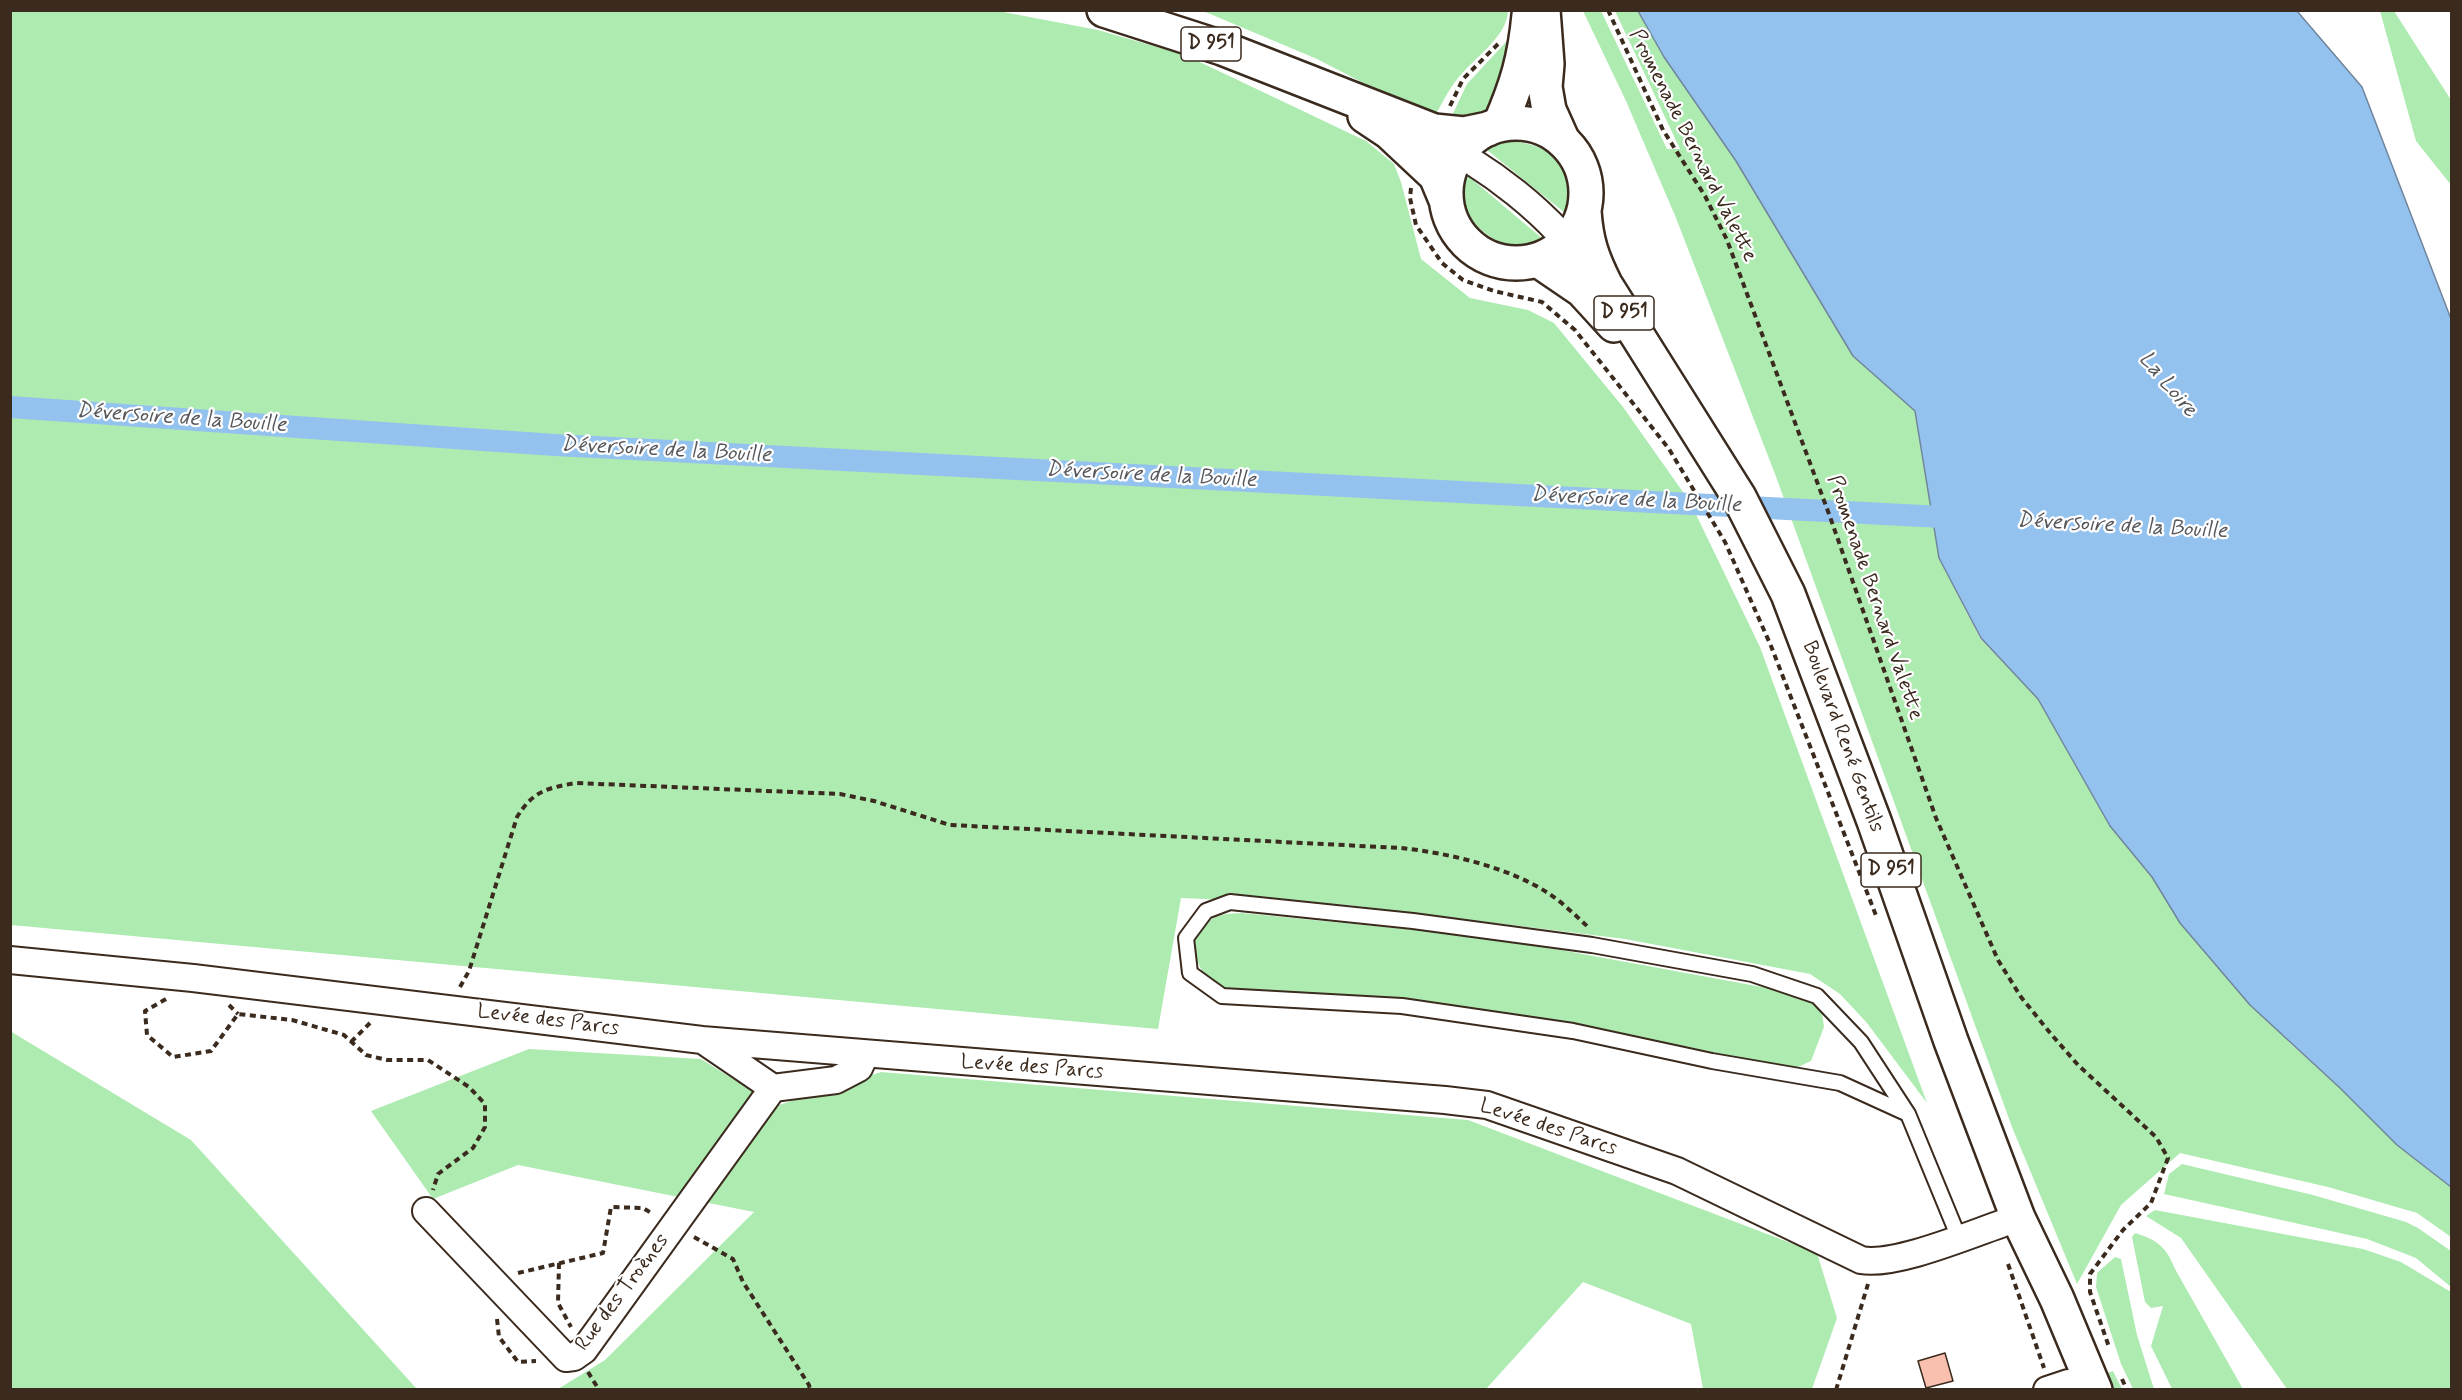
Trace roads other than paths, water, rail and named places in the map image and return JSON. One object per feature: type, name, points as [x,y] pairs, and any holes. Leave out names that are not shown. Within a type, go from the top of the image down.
[{"type":"main road","name":"D 951","points":[[1104,10],[1222,48],[1434,131],[1464,134],[1494,127]]},
{"type":"main road","points":[[1494,127],[1519,78],[1526,50],[1530,10]]},
{"type":"main road","name":"Boulevard René Gentils","points":[[1543,10],[1547,64],[1545,87],[1549,110],[1562,139],[1575,154],[1583,172],[1587,192],[1584,211],[1586,239],[1593,260],[1605,284],[1681,408],[1739,496],[1788,594],[1874,821],[1951,1041],[2006,1222],[2057,1299],[2075,1386]]},
{"type":"main road","name":"D 951","points":[[1316,84],[1389,132],[1436,176],[1446,200]]},
{"type":"main road","points":[[1562,139],[1533,124],[1516,123],[1494,127],[1475,136],[1459,153],[1450,171],[1446,200],[1451,217],[1458,233],[1471,246],[1486,256],[1502,262],[1520,263],[1538,260],[1553,253],[1575,231],[1584,211]]},
{"type":"main road","name":"Boulevard René Gentils","points":[[1538,260],[1581,290],[1619,330],[1681,408]]},
{"type":"street","points":[[1316,84],[1447,145],[1490,174],[1556,228],[1581,257],[1681,408]]},
{"type":"street","name":"Levée des Parcs","points":[[10,960],[203,979],[705,1041],[1487,1105],[1677,1171],[1862,1260],[1874,1262],[1897,1259],[2006,1222]]},
{"type":"street","points":[[705,1041],[773,1088],[836,1080],[860,1068],[865,1055]]},
{"type":"street","name":"Rue des Troènes","points":[[426,1211],[567,1358],[574,1357],[584,1350],[773,1088]]},
{"type":"lane","points":[[1908,1114],[1840,1083],[1712,1061],[1573,1031],[1402,1006],[1221,996],[1190,973],[1186,938],[1206,911],[1230,902],[1413,921],[1616,950],[1752,975],[1817,996],[1861,1042],[1908,1114],[1959,1238]]},
{"type":"water","name":"La Loire","points":[[1638,11],[2297,11],[2362,87],[2451,319],[2451,1187],[2397,1145],[2340,1088],[2250,1005],[2180,923],[2152,877],[2110,826],[2038,699],[1981,638],[1939,558],[1915,411],[1853,356],[1736,161],[1664,57]]},
{"type":"waterway","name":"Déversoire de la Bouille","points":[[10,407],[555,445],[1961,518]]}]
